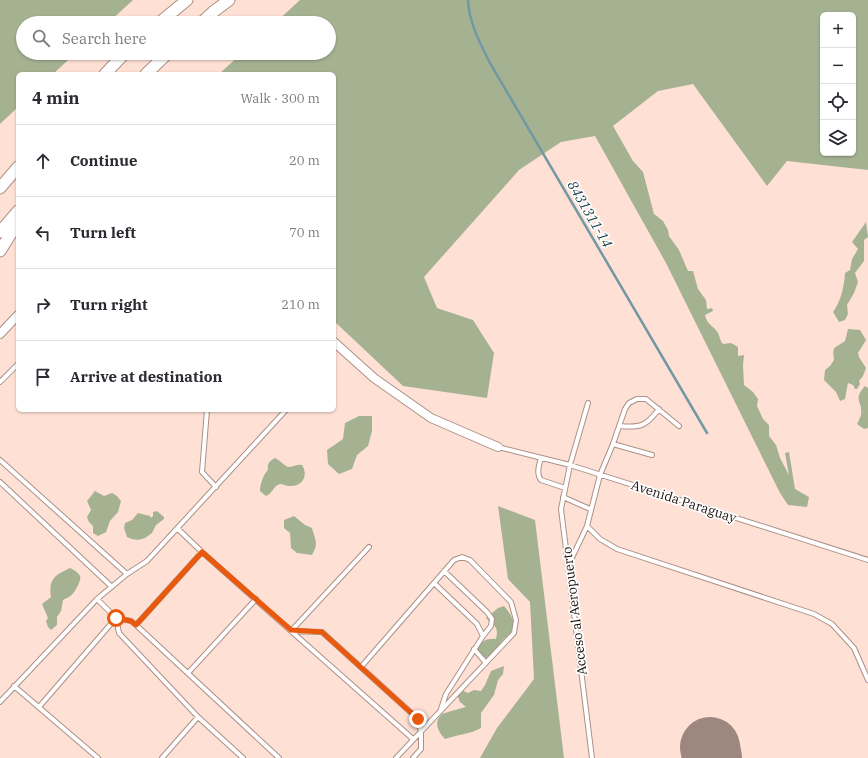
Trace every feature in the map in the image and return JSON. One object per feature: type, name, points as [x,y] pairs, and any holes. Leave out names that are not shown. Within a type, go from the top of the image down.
[{"type":"street","points":[[168,16],[187,0]]},
{"type":"street","points":[[209,16],[229,0]]},
{"type":"street","points":[[107,72],[118,60]]},
{"type":"street","points":[[148,72],[161,60]]},
{"type":"street","points":[[0,188],[16,169]]},
{"type":"street","points":[[0,232],[16,213]]},
{"type":"street","points":[[0,251],[16,225]]},
{"type":"street","points":[[0,334],[16,317]]},
{"type":"street","points":[[336,344],[374,378],[431,418],[498,447]]},
{"type":"lane","points":[[0,382],[16,366]]},
{"type":"lane","points":[[568,565],[587,526],[590,509],[600,475],[620,426],[621,418],[629,403],[637,399],[646,399],[679,426]]},
{"type":"lane","name":"Acceso al Aeropuerto","points":[[588,403],[570,465],[561,509],[592,758]]},
{"type":"lane","points":[[620,426],[634,428],[640,427],[650,419],[658,409]]},
{"type":"lane","points":[[207,412],[202,472],[216,487]]},
{"type":"lane","points":[[0,702],[97,599],[127,574],[148,562],[284,412]]},
{"type":"lane","points":[[613,444],[652,455]]},
{"type":"lane","name":"Avenida Paraguay","points":[[498,447],[570,465],[868,560]]},
{"type":"lane","points":[[541,458],[538,473],[539,478],[565,488]]},
{"type":"lane","points":[[0,460],[127,574]]},
{"type":"lane","points":[[0,482],[112,587]]},
{"type":"lane","points":[[563,498],[590,509]]},
{"type":"lane","points":[[587,526],[600,539],[617,549],[814,614],[832,624],[854,648],[868,680]]},
{"type":"lane","points":[[178,529],[413,740]]},
{"type":"lane","points":[[291,630],[369,547]]},
{"type":"lane","points":[[136,625],[202,552]]},
{"type":"lane","points":[[361,667],[454,560],[462,557],[470,560],[511,602],[516,620],[514,633],[396,758]]},
{"type":"lane","points":[[441,710],[446,694],[474,649],[491,626],[492,618],[444,571]]},
{"type":"lane","points":[[434,583],[477,624],[483,636]]},
{"type":"lane","points":[[97,599],[116,618],[119,633],[198,717],[243,758]]},
{"type":"lane","points":[[188,673],[256,599]]},
{"type":"lane","points":[[116,618],[131,621],[136,625],[279,758]]},
{"type":"lane","points":[[39,707],[116,618]]},
{"type":"lane","points":[[291,630],[322,632],[418,719],[421,732],[421,749],[413,758]]},
{"type":"lane","points":[[474,649],[486,663]]},
{"type":"lane","points":[[14,686],[98,758]]},
{"type":"lane","points":[[162,758],[198,717]]},
{"type":"green space","points":[[0,0],[133,0],[116,16],[16,16],[16,60],[68,60],[55,72],[16,72],[16,109],[0,124]]},
{"type":"green space","points":[[300,0],[868,0],[868,170],[787,161],[767,186],[693,84],[658,91],[613,126],[633,161],[643,172],[654,214],[663,221],[668,230],[669,236],[679,250],[688,271],[693,271],[698,289],[706,300],[707,309],[712,308],[713,311],[705,315],[707,321],[716,330],[723,344],[731,343],[738,347],[738,356],[744,355],[744,385],[753,392],[758,399],[757,406],[763,419],[769,425],[769,436],[776,445],[780,458],[789,475],[785,453],[789,452],[795,489],[809,497],[807,507],[788,505],[780,493],[666,263],[595,136],[561,142],[519,170],[424,277],[437,308],[473,320],[494,353],[487,398],[403,386],[336,323],[336,72],[221,72],[234,60],[336,60],[336,16],[283,16]]},
{"type":"green space","points":[[866,222],[868,237],[864,240],[864,261],[855,273],[858,282],[847,305],[848,314],[845,320],[839,322],[833,312],[842,294],[845,273],[850,270],[852,259],[858,249],[852,242]]},
{"type":"green space","points":[[848,329],[860,330],[866,340],[858,353],[866,368],[859,381],[860,384],[857,389],[848,383],[845,399],[840,401],[836,392],[824,380],[825,370],[834,360],[833,352],[835,348],[845,341]]},
{"type":"green space","points":[[865,386],[868,388],[868,428],[864,429],[857,424],[861,415],[859,395]]},
{"type":"green space","points":[[359,416],[372,416],[372,431],[368,446],[357,455],[352,469],[339,474],[328,464],[327,450],[343,439],[345,423]]},
{"type":"green space","points":[[275,458],[289,467],[302,465],[305,473],[303,480],[298,485],[289,486],[280,484],[266,496],[260,491],[261,483],[268,470],[269,463]]},
{"type":"green space","points":[[95,491],[104,496],[112,493],[121,501],[118,512],[110,521],[106,532],[98,536],[93,533],[93,526],[87,517],[91,510],[87,501]]},
{"type":"green space","points":[[498,506],[535,520],[564,758],[480,758],[497,728],[534,679],[530,602],[508,579]]},
{"type":"green space","points":[[157,511],[164,517],[164,519],[156,525],[152,533],[145,538],[138,540],[127,537],[124,528],[125,523],[132,520],[138,513],[150,516],[151,518],[153,516],[153,512]]},
{"type":"green space","points":[[294,516],[305,525],[312,528],[316,544],[312,555],[297,553],[291,548],[290,533],[284,528],[284,520]]},
{"type":"green space","points":[[70,568],[79,574],[80,580],[73,594],[63,600],[61,611],[57,617],[57,625],[51,630],[48,627],[46,621],[48,618],[42,604],[51,597],[50,591],[54,578]]},
{"type":"green space","points":[[504,606],[509,612],[514,626],[509,635],[487,658],[481,655],[477,648],[485,640],[496,639],[497,631],[486,618],[498,608]]},
{"type":"green space","points":[[504,666],[503,674],[498,680],[494,695],[481,713],[481,728],[473,732],[445,739],[440,733],[437,724],[439,717],[442,714],[466,707],[460,702],[457,695],[461,690],[468,693],[474,690],[481,691],[491,671]]},
{"type":"waterway","name":"8431311-14","points":[[468,0],[470,17],[490,63],[707,433]]},
{"type":"runway","points":[[710,747],[712,758]]},
{"type":"route","points":[[116,618],[131,621],[136,625],[202,552],[291,630],[322,632],[418,719]]}]
